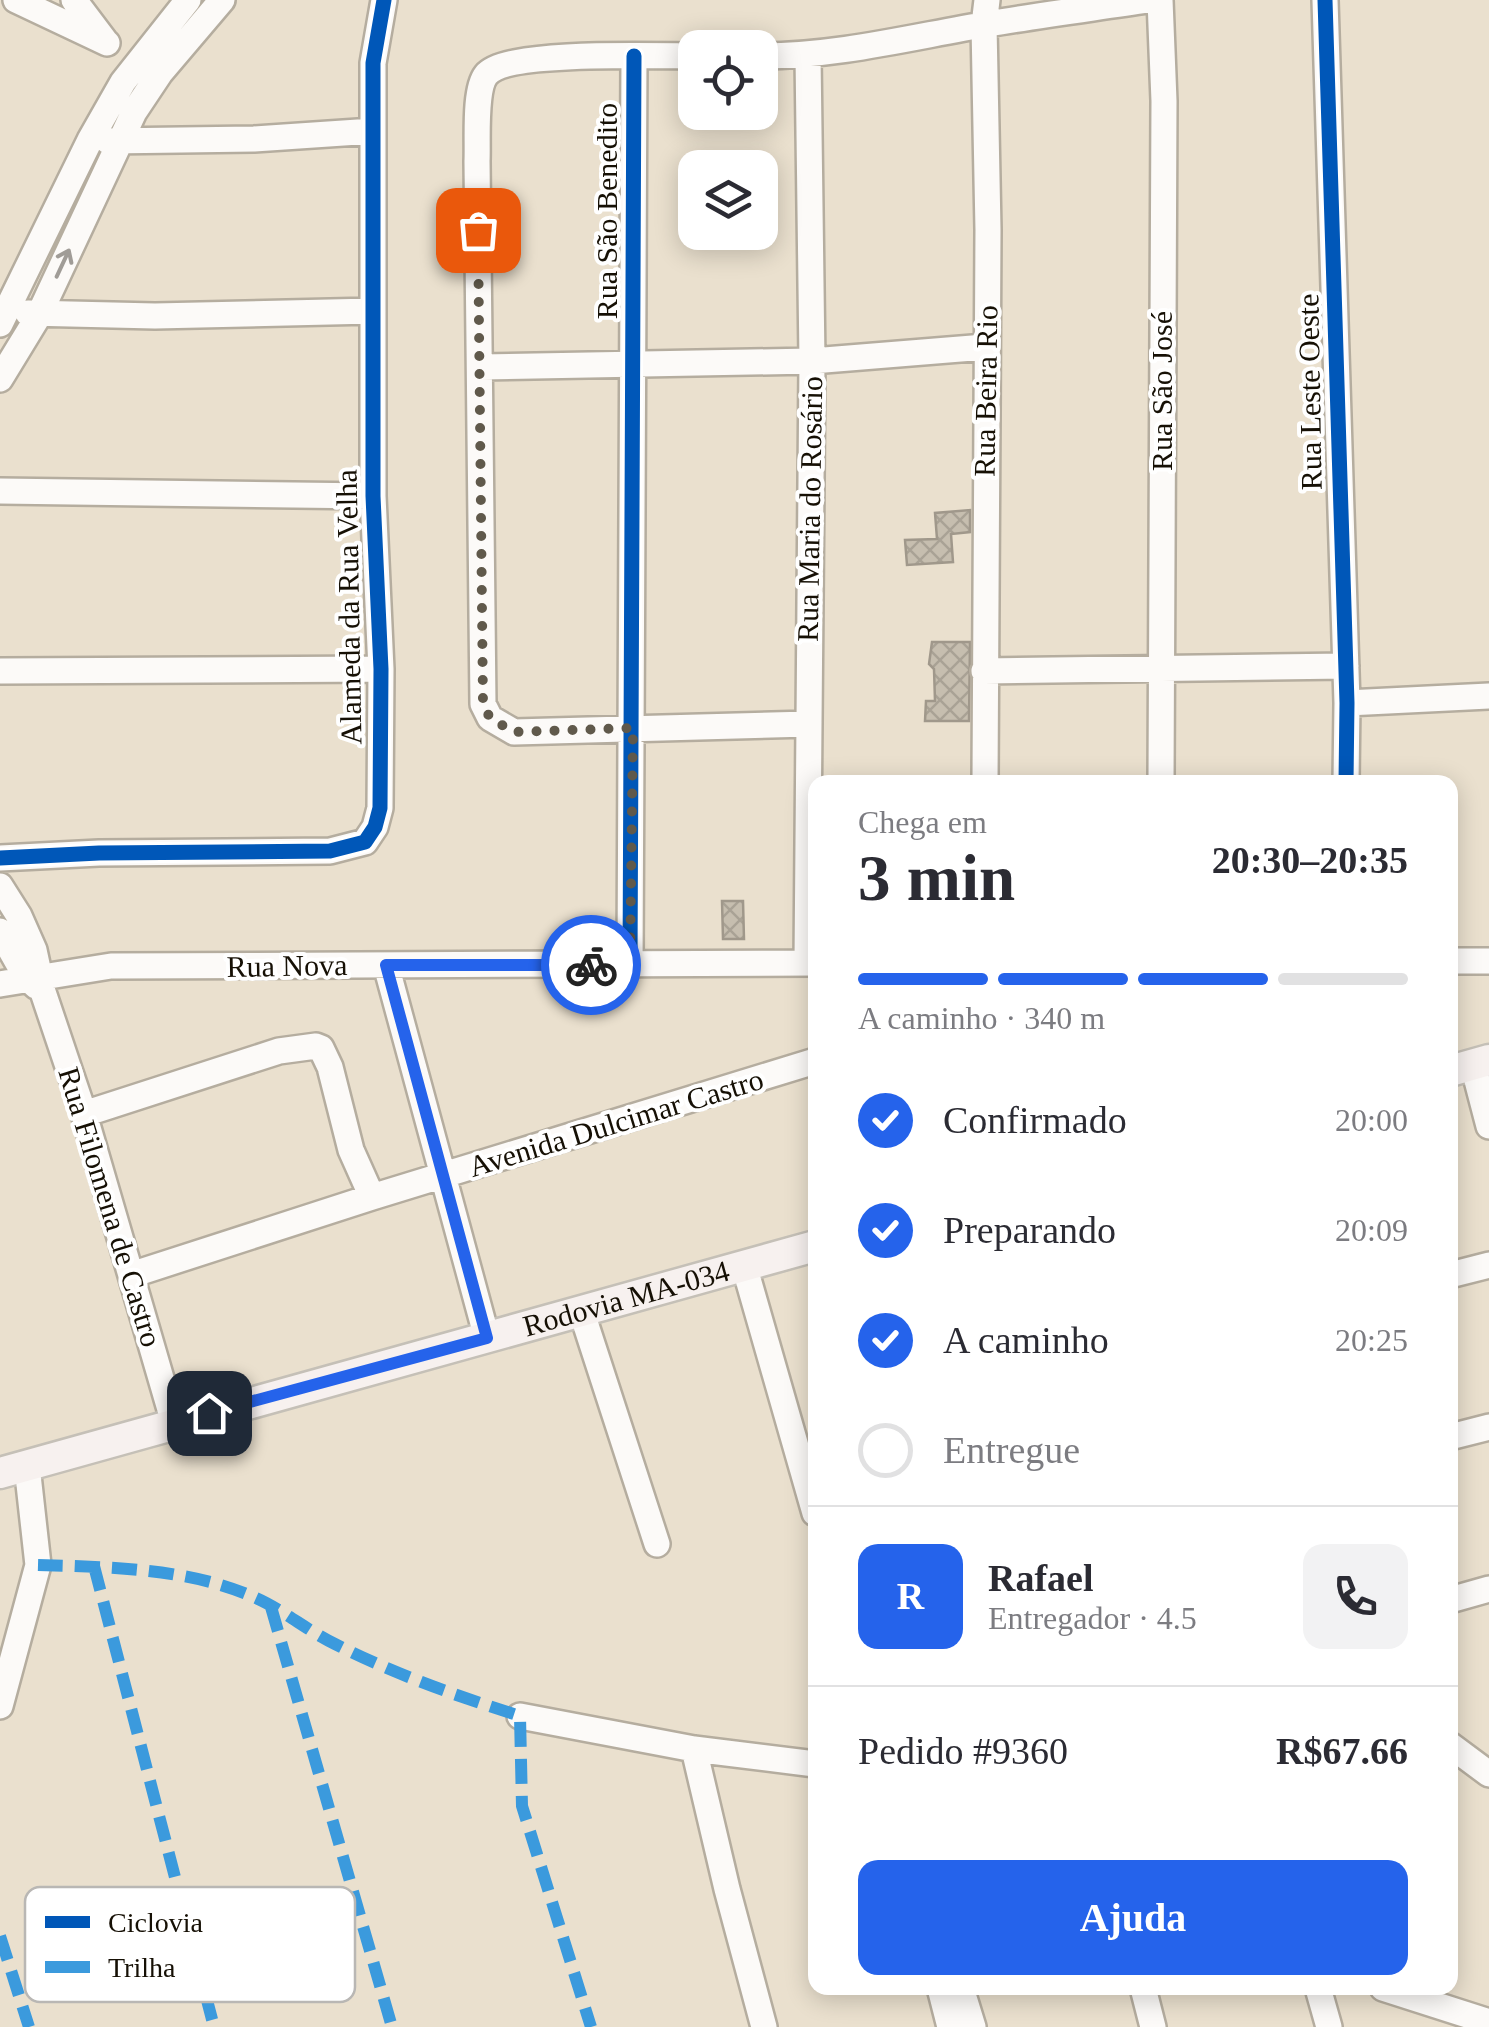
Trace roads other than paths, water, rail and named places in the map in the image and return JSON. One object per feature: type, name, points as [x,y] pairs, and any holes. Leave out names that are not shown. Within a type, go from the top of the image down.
[{"type":"main road","name":"Rodovia MA-034","points":[[14,1470],[808,1248]]},
{"type":"street","points":[[16,0],[138,62]]},
{"type":"street","points":[[74,0],[106,43]]},
{"type":"street","points":[[188,0],[138,62],[92,136],[3,313],[294,315],[372,311]]},
{"type":"street","points":[[0,379],[39,316],[134,112],[160,73],[222,0]]},
{"type":"street","name":"Alameda da Rua Velha","points":[[0,858],[330,851],[365,842],[376,827],[380,808],[381,669],[373,496],[373,63],[384,0]]},
{"type":"street","points":[[778,56],[880,46],[986,12],[1148,0]]},
{"type":"street","name":"Rua São José","points":[[1160,0],[1164,101],[1161,775]]},
{"type":"street","name":"Rua Leste Oeste","points":[[1326,0],[1346,775]]},
{"type":"street","name":"Rua Beira Rio","points":[[985,775],[986,12]]},
{"type":"street","name":"Rua São Benedito","points":[[630,965],[634,56]]},
{"type":"street","points":[[678,56],[535,60],[495,68],[482,84],[479,101],[483,704],[490,718],[514,732],[808,724]]},
{"type":"street","name":"Rua Maria do Rosário","points":[[808,56],[812,361],[809,775]]},
{"type":"street","points":[[92,136],[120,143],[373,131]]},
{"type":"street","points":[[481,368],[812,361],[985,347]]},
{"type":"street","points":[[0,491],[373,496]]},
{"type":"street","points":[[984,671],[1346,666]]},
{"type":"street","name":"Alameda da Rua Velha","points":[[0,671],[381,669]]},
{"type":"street","points":[[1347,703],[1489,696]]},
{"type":"street","points":[[0,886],[20,916],[37,982]]},
{"type":"street","points":[[0,931],[37,982]]},
{"type":"street","points":[[1458,961],[1489,961]]},
{"type":"street","name":"Rua Nova","points":[[0,984],[37,982],[111,966],[808,963]]},
{"type":"street","points":[[386,965],[487,1338]]},
{"type":"street","name":"Rua Filomena de Castro","points":[[37,982],[84,1114],[174,1423]]},
{"type":"street","points":[[84,1114],[279,1050],[312,1045],[321,1048],[330,1067],[351,1150],[372,1197]]},
{"type":"street","name":"Avenida Dulcimar Castro","points":[[131,1275],[808,1063]]},
{"type":"street","points":[[1471,1065],[1489,1126]]},
{"type":"street","points":[[744,1265],[808,1489]]},
{"type":"street","points":[[1458,1273],[1489,1265]]},
{"type":"street","points":[[582,1313],[657,1544]]},
{"type":"street","points":[[1458,1435],[1489,1427]]},
{"type":"street","points":[[0,1706],[38,1565],[14,1470]]},
{"type":"street","points":[[1458,1598],[1489,1589]]},
{"type":"street","points":[[520,1716],[694,1748],[808,1763]]},
{"type":"street","points":[[694,1748],[726,1889],[764,2027]]},
{"type":"street","points":[[1468,1749],[1489,1774]]},
{"type":"street","points":[[942,1995],[950,2027]]},
{"type":"street","points":[[964,1995],[973,2027]]},
{"type":"street","points":[[1145,1995],[1154,2027]]},
{"type":"street","points":[[1320,1995],[1330,2027]]},
{"type":"street","points":[[1406,1995],[1489,2022]]}]
